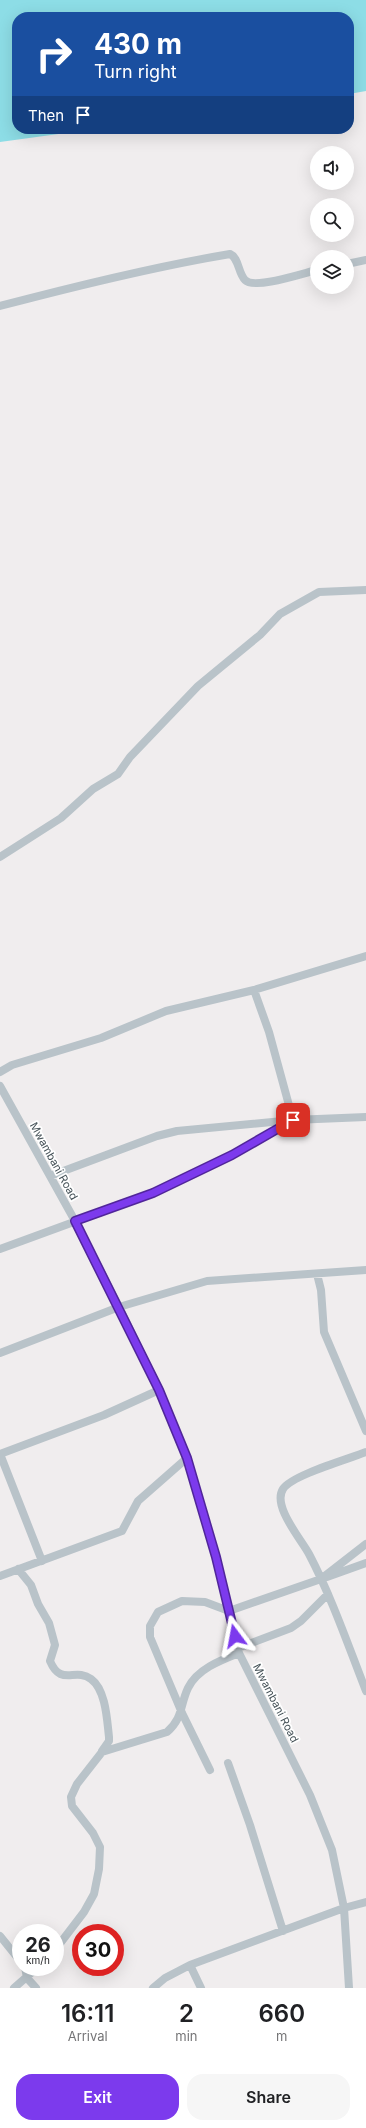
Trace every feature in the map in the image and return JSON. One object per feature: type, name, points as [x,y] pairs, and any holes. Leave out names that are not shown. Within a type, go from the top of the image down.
[{"type":"street","points":[[0,306],[106,279],[198,258],[230,254],[235,258],[245,280],[251,284],[310,272]]},
{"type":"street","points":[[354,263],[366,260]]},
{"type":"street","points":[[0,857],[61,818],[93,789],[118,774],[130,757],[198,686],[260,634],[280,614],[319,592],[366,590]]},
{"type":"street","points":[[2,1069],[101,1038],[166,1011],[254,990],[366,956]]},
{"type":"street","points":[[254,990],[269,1032],[293,1120]]},
{"type":"street","name":"Mwambani Road","points":[[0,1086],[75,1221],[119,1307],[159,1390],[187,1458],[239,1650],[315,1809],[332,1850],[344,1908],[348,1988]]},
{"type":"street","points":[[50,1176],[157,1136],[177,1131],[293,1120],[366,1117]]},
{"type":"street","points":[[0,1249],[153,1193],[232,1155],[293,1120]]},
{"type":"street","points":[[0,1353],[119,1307],[207,1281],[366,1270]]},
{"type":"street","points":[[317,1274],[321,1290],[324,1332],[366,1431]]},
{"type":"street","points":[[42,1561],[0,1454],[104,1415],[159,1390]]},
{"type":"street","points":[[366,1451],[312,1472],[289,1484],[283,1489],[280,1498],[291,1528],[308,1553],[328,1594],[366,1691]]},
{"type":"street","points":[[0,1576],[122,1531],[138,1501],[187,1458]]},
{"type":"street","points":[[321,1579],[366,1544]]},
{"type":"street","points":[[210,1770],[182,1712],[150,1637],[150,1626],[158,1612],[182,1601],[205,1602],[229,1611],[366,1563]]},
{"type":"street","points":[[18,1569],[31,1585],[38,1604],[49,1623],[55,1646],[50,1661],[53,1668],[63,1676],[86,1677],[91,1679],[102,1697],[109,1737],[109,1741],[77,1784],[71,1797],[72,1806],[93,1833],[100,1847],[94,1894],[84,1912],[64,1938]]},
{"type":"street","points":[[102,1752],[162,1734],[173,1727],[182,1712],[188,1689],[192,1681],[218,1662],[239,1650],[291,1628],[301,1621],[328,1594]]},
{"type":"street","points":[[228,1763],[250,1825],[284,1931]]},
{"type":"street","points":[[153,1988],[165,1978],[190,1965],[344,1908],[366,1902]]},
{"type":"street","points":[[0,1936],[12,1951]]},
{"type":"street","points":[[190,1965],[201,1988]]},
{"type":"street","points":[[14,1988],[27,1978],[36,1988]]},
{"type":"water","points":[[0,0],[366,0],[366,91],[354,93],[354,12],[12,12],[12,134],[58,134],[0,142]]},
{"type":"route","points":[[235,1636],[216,1557],[187,1458],[159,1390],[75,1221],[153,1193],[232,1155],[293,1120]]}]
